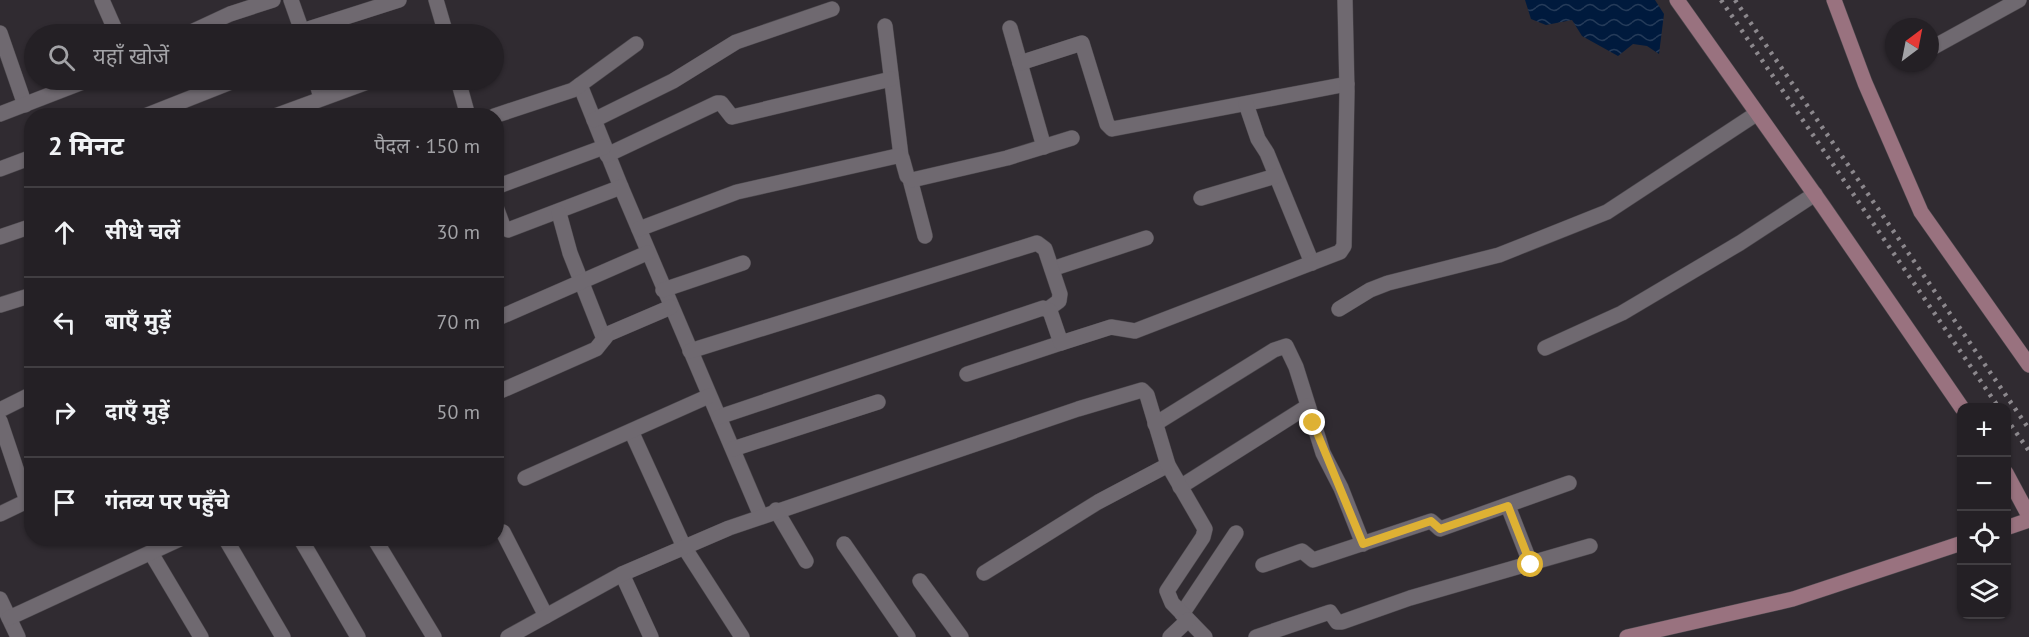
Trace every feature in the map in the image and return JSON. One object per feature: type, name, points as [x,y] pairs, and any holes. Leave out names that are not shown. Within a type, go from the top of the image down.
[{"type":"street","points":[[102,0],[113,24]]},
{"type":"street","points":[[208,24],[230,14],[273,0]]},
{"type":"street","points":[[291,0],[299,24]]},
{"type":"street","points":[[328,24],[399,0]]},
{"type":"street","points":[[436,0],[443,24]]},
{"type":"street","points":[[967,374],[1111,327],[1135,331],[1340,252],[1344,246],[1347,84],[1345,0]]},
{"type":"street","points":[[1677,0],[1815,194],[1959,403]]},
{"type":"street","points":[[1834,0],[1869,93],[1921,212],[2029,365]]},
{"type":"street","points":[[1939,44],[2019,0]]},
{"type":"street","points":[[594,120],[673,81],[736,42],[832,9]]},
{"type":"street","points":[[885,26],[901,156],[910,179],[925,236]]},
{"type":"street","points":[[1010,28],[1044,147]]},
{"type":"street","points":[[0,33],[26,105]]},
{"type":"street","points":[[1020,63],[1082,43],[1107,124],[1112,129],[1347,84]]},
{"type":"street","points":[[504,113],[564,94],[636,44]]},
{"type":"street","points":[[504,184],[606,151],[717,103],[721,103],[732,117],[891,79]]},
{"type":"street","points":[[580,85],[647,253],[760,516]]},
{"type":"street","points":[[0,114],[63,90]]},
{"type":"street","points":[[165,108],[211,90]]},
{"type":"street","points":[[319,90],[321,98]]},
{"type":"street","points":[[295,108],[344,90]]},
{"type":"street","points":[[461,90],[466,108]]},
{"type":"street","points":[[1246,104],[1258,139],[1312,263]]},
{"type":"street","points":[[1339,309],[1370,290],[1388,283],[1498,255],[1607,212],[1756,114]]},
{"type":"street","points":[[910,179],[1044,147],[1072,138]]},
{"type":"street","points":[[639,229],[737,192],[901,156]]},
{"type":"street","points":[[0,169],[24,160]]},
{"type":"street","points":[[1201,198],[1276,176]]},
{"type":"street","points":[[504,231],[559,213],[621,187]]},
{"type":"street","points":[[1545,348],[1622,313],[1740,243],[1815,194]]},
{"type":"street","points":[[559,213],[581,282],[604,339]]},
{"type":"street","points":[[0,237],[24,229]]},
{"type":"street","points":[[1052,269],[1146,238]]},
{"type":"street","points":[[690,351],[1031,244],[1042,245],[1060,298],[1048,309],[869,364],[718,417]]},
{"type":"street","points":[[504,316],[647,253]]},
{"type":"street","points":[[663,290],[743,263]]},
{"type":"street","points":[[0,305],[24,298]]},
{"type":"street","points":[[504,389],[596,349],[614,332],[671,307]]},
{"type":"street","points":[[1048,309],[1061,343]]},
{"type":"street","points":[[1155,424],[1283,345],[1288,349],[1292,358],[1323,453],[1345,496],[1363,544]]},
{"type":"street","points":[[508,637],[531,631],[546,616],[622,574],[760,516],[1137,391],[1145,392],[1147,395],[1168,465],[1205,533],[1168,586],[1168,596],[1205,637]]},
{"type":"street","points":[[525,478],[633,433],[709,396]]},
{"type":"street","points":[[0,410],[24,398]]},
{"type":"street","points":[[733,449],[878,402]]},
{"type":"street","points":[[1180,487],[1308,406]]},
{"type":"street","points":[[0,421],[24,490]]},
{"type":"street","points":[[633,433],[684,547],[742,637]]},
{"type":"street","points":[[984,573],[1078,514],[1168,465]]},
{"type":"street","points":[[17,470],[24,467]]},
{"type":"street","points":[[2011,481],[2029,518],[2011,526]]},
{"type":"street","points":[[1263,565],[1300,551],[1313,560],[1431,521],[1440,529],[1569,483]]},
{"type":"street","points":[[0,514],[24,506]]},
{"type":"street","points":[[1508,506],[1531,565]]},
{"type":"street","points":[[776,510],[806,561]]},
{"type":"street","points":[[1170,637],[1185,617],[1236,533]]},
{"type":"street","points":[[504,534],[546,616]]},
{"type":"street","points":[[844,544],[908,637]]},
{"type":"street","points":[[1627,637],[1793,599],[1957,545]]},
{"type":"street","points":[[9,618],[165,546]]},
{"type":"street","points":[[230,546],[283,637]]},
{"type":"street","points":[[305,546],[357,637]]},
{"type":"street","points":[[379,546],[434,637]]},
{"type":"street","points":[[1256,637],[1329,612],[1337,622],[1342,622],[1410,598],[1531,565],[1590,546]]},
{"type":"street","points":[[151,553],[201,637]]},
{"type":"street","points":[[622,574],[651,637]]},
{"type":"street","points":[[920,581],[961,637]]},
{"type":"street","points":[[0,599],[18,637]]},
{"type":"water","points":[[1525,0],[1655,0],[1664,14],[1659,54],[1647,46],[1633,44],[1618,56],[1582,36],[1572,20],[1546,25],[1531,19]]},
{"type":"railway","points":[[1721,0],[1996,403]]},
{"type":"railway","points":[[1735,0],[2029,429]]},
{"type":"railway","points":[[2011,425],[2029,451]]},
{"type":"route","points":[[1313,423],[1323,453],[1349,506],[1363,544],[1431,521],[1437,529],[1440,529],[1508,506],[1531,565]]}]
